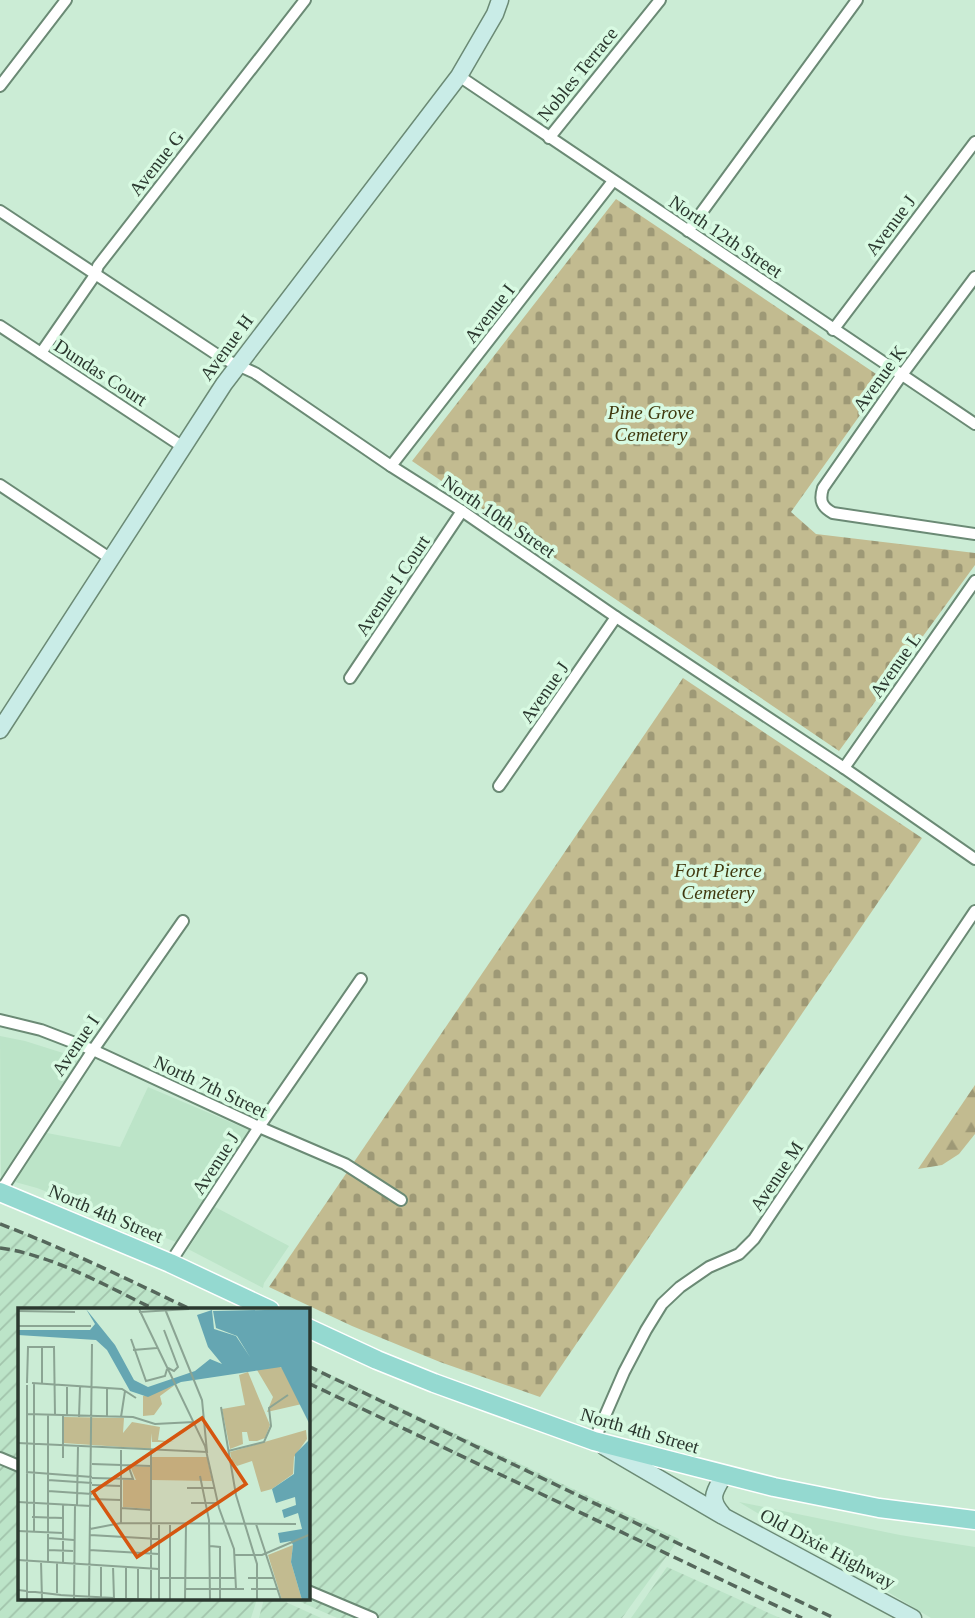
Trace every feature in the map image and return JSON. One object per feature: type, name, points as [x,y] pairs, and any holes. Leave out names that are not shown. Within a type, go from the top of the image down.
[{"type":"main road","name":"North 4th Street","points":[[0,1192],[170,1263],[266,1308]]},
{"type":"main road","name":"North 4th Street","points":[[310,1329],[434,1383],[594,1441],[785,1490],[879,1508],[975,1520]]},
{"type":"street","points":[[0,86],[66,0]]},
{"type":"street","name":"Avenue G","points":[[41,353],[95,275],[98,266],[305,0]]},
{"type":"street","name":"Avenue H","points":[[1,725],[238,365],[459,76],[495,15],[500,0]]},
{"type":"street","name":"Nobles Terrace","points":[[549,138],[660,0]]},
{"type":"street","points":[[688,231],[857,0]]},
{"type":"street","name":"North 12th Street","points":[[459,76],[975,424]]},
{"type":"street","name":"Avenue J","points":[[833,330],[975,142]]},
{"type":"street","name":"Avenue I","points":[[391,466],[613,181]]},
{"type":"street","name":"North 10th Street","points":[[0,211],[222,358],[255,373],[844,768],[975,859]]},
{"type":"street","name":"Avenue K","points":[[975,276],[901,376],[823,488],[820,497],[826,509],[833,513],[975,534]]},
{"type":"street","name":"Dundas Court","points":[[0,326],[183,447]]},
{"type":"street","points":[[0,485],[111,558]]},
{"type":"street","name":"Avenue I Court","points":[[350,678],[462,511]]},
{"type":"street","name":"Avenue L","points":[[844,768],[975,581]]},
{"type":"street","name":"Avenue J","points":[[499,786],[616,617]]},
{"type":"street","name":"Avenue M","points":[[594,1441],[624,1372],[662,1304],[680,1287],[709,1267],[739,1254],[754,1239],[975,911]]},
{"type":"street","name":"Avenue I","points":[[0,1192],[93,1050],[183,921]]},
{"type":"street","name":"Avenue J","points":[[170,1263],[361,979]]},
{"type":"street","name":"North 7th Street","points":[[0,1020],[41,1030],[93,1050],[345,1164],[401,1200]]},
{"type":"street","name":"Old Dixie Highway","points":[[594,1441],[723,1516],[913,1618]]},
{"type":"street","points":[[0,1458],[18,1466]]},
{"type":"street","points":[[723,1475],[713,1494],[713,1501],[723,1516]]},
{"type":"street","points":[[310,1592],[372,1618]]},
{"type":"shaded area","points":[[0,1036],[79,1058],[1,1178]]},
{"type":"shaded area","points":[[148,1087],[249,1130],[176,1242],[15,1182],[47,1133],[120,1147]]},
{"type":"shaded area","points":[[215,1207],[289,1246],[263,1288],[188,1249]]},
{"type":"shaded area","points":[[0,1225],[28,1235],[188,1308],[18,1308],[18,1600],[257,1600],[251,1618],[0,1618]]},
{"type":"shaded area","points":[[310,1365],[679,1539],[622,1618],[337,1618],[296,1600],[310,1600]]},
{"type":"shaded area","points":[[739,1502],[900,1535],[975,1547],[975,1618],[931,1618]]},
{"type":"shaded area","points":[[667,1567],[780,1618],[631,1618]]},
{"type":"shaded area","points":[[264,1600],[281,1600],[321,1618],[259,1618]]},
{"type":"green space","name":"Pine Grove Cemetery","points":[[616,199],[885,380],[791,512],[816,534],[975,553],[975,565],[839,751],[412,461]]},
{"type":"green space","name":"Fort Pierce Cemetery","points":[[683,678],[922,838],[540,1397],[440,1362],[352,1326],[269,1287]]},
{"type":"green space","points":[[975,1085],[975,1134],[959,1154],[942,1165],[918,1169]]},
{"type":"railway","points":[[0,1224],[73,1254],[188,1308]]},
{"type":"railway","points":[[0,1248],[40,1257],[100,1282],[152,1308]]},
{"type":"railway","points":[[310,1367],[834,1618]]},
{"type":"railway","points":[[310,1384],[802,1618]]}]
